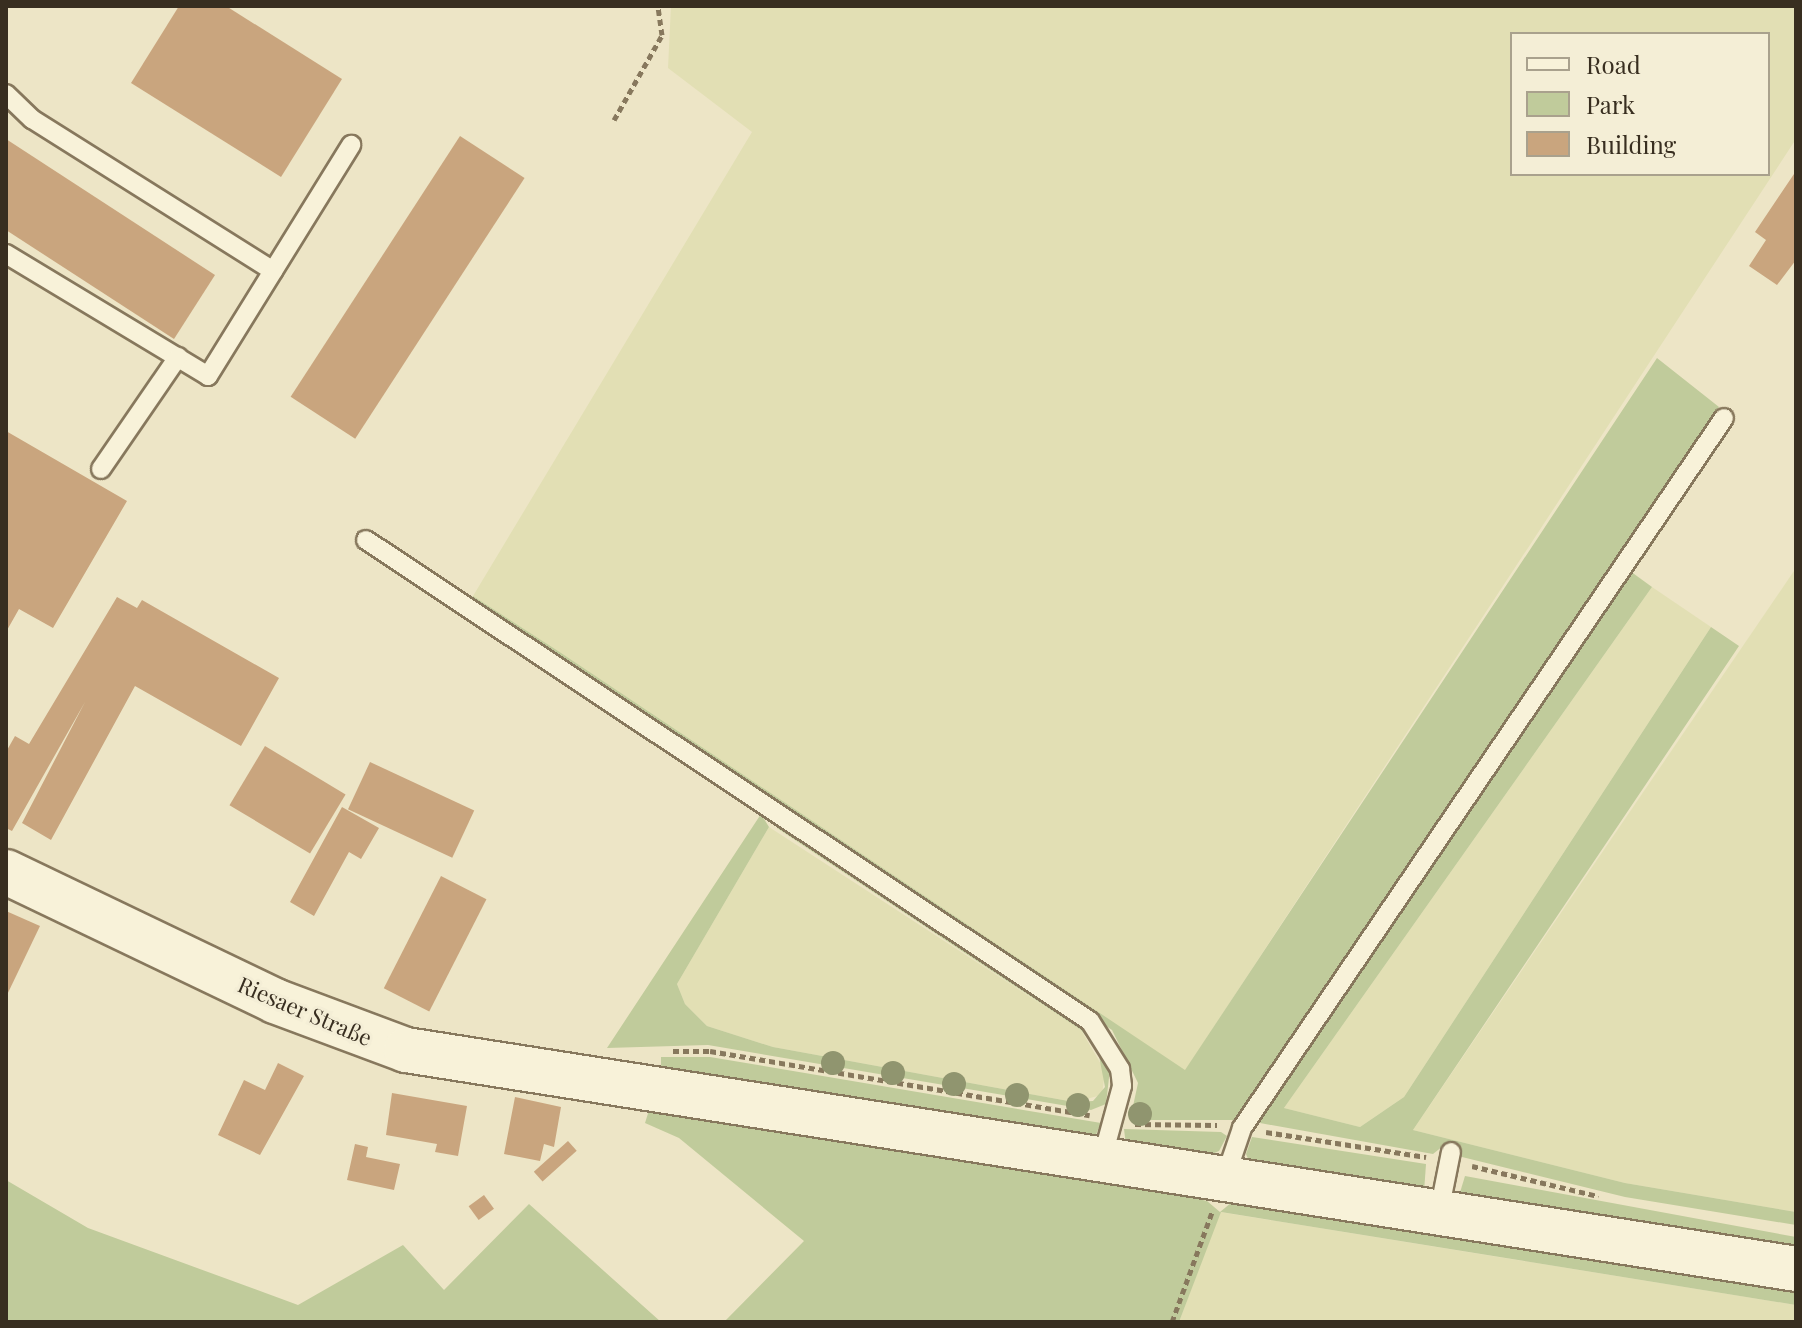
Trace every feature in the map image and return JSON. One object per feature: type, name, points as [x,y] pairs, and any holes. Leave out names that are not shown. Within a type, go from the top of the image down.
[{"type":"main road","name":"Riesaer Straße","points":[[6,872],[357,1035],[406,1050],[626,1081],[1107,1139],[1225,1178],[1796,1269]]},
{"type":"lane","points":[[6,94],[32,119],[273,271]]},
{"type":"lane","points":[[6,254],[208,376],[351,145]]},
{"type":"lane","points":[[101,469],[178,357]]},
{"type":"lane","points":[[1225,1178],[1242,1128],[1724,418]]},
{"type":"lane","points":[[366,540],[1090,1021],[1120,1069],[1107,1139]]},
{"type":"lane","points":[[1439,1213],[1450,1156]]},
{"type":"path","points":[[614,120],[662,35],[658,6]]},
{"type":"path","points":[[626,1081],[643,1057],[710,1051],[1107,1139],[1242,1128],[1450,1156],[1610,1199]]},
{"type":"path","points":[[1172,1322],[1225,1178]]},
{"type":"shaded area","points":[[671,6],[1796,6],[1796,139],[1185,1071],[473,596],[752,132],[668,68]]},
{"type":"shaded area","points":[[1796,568],[1796,1212],[1625,1183],[1413,1130]]},
{"type":"shaded area","points":[[1652,587],[1711,627],[1404,1097],[1360,1127],[1284,1108]]},
{"type":"shaded area","points":[[769,827],[1081,1030],[1105,1071],[1102,1095],[1074,1102],[773,1047],[707,1026],[685,1004],[677,984]]},
{"type":"shaded area","points":[[1220,1212],[1796,1305],[1796,1322],[1179,1322]]},
{"type":"green space","points":[[1657,358],[1719,407],[1236,1120],[1130,1120],[1138,1083],[1112,1030],[470,600],[473,596],[558,651],[1185,1070]]},
{"type":"green space","points":[[1630,571],[1652,587],[1284,1108],[1360,1127],[1404,1097],[1711,627],[1739,646],[1413,1130],[1625,1183],[1796,1212],[1796,1225],[1625,1197],[1462,1157],[1462,1151],[1443,1146],[1433,1154],[1260,1123],[1265,1106]]},
{"type":"green space","points":[[761,814],[769,827],[677,984],[685,1004],[707,1026],[773,1047],[1074,1102],[1093,1101],[1105,1087],[1098,1051],[1081,1030],[777,828],[780,821],[1086,1026],[1110,1069],[1106,1104],[1091,1110],[708,1045],[607,1048]]},
{"type":"green space","points":[[661,1057],[710,1057],[1101,1123],[1094,1139],[661,1068]]},
{"type":"green space","points":[[651,1104],[1123,1181],[1207,1201],[1220,1212],[1237,1198],[1796,1289],[1796,1305],[1221,1212],[1179,1322],[724,1322],[804,1241],[679,1138],[645,1123]]},
{"type":"green space","points":[[1124,1129],[1221,1132],[1227,1136],[1219,1151],[1207,1156],[1126,1145]]},
{"type":"green space","points":[[1252,1137],[1426,1164],[1424,1192],[1251,1166],[1246,1154]]},
{"type":"green space","points":[[1465,1176],[1796,1237],[1796,1257],[1458,1199]]},
{"type":"green space","points":[[6,1180],[88,1228],[298,1305],[403,1245],[444,1290],[529,1204],[661,1322],[6,1322]]},
{"type":"building","points":[[179,6],[226,6],[342,79],[281,177],[131,83]]},
{"type":"building","points":[[460,136],[525,178],[355,439],[291,397]]},
{"type":"building","points":[[6,139],[215,275],[174,339],[6,230]]},
{"type":"building","points":[[1796,171],[1796,260],[1777,285],[1749,266],[1766,240],[1755,232]]},
{"type":"building","points":[[6,431],[127,501],[53,628],[19,609],[6,632]]},
{"type":"building","points":[[117,597],[137,608],[142,600],[279,678],[241,746],[135,686],[51,840],[22,823],[85,702],[12,831],[6,828],[6,752],[15,736],[29,744]]},
{"type":"building","points":[[265,746],[346,794],[310,854],[229,805]]},
{"type":"building","points":[[370,762],[474,811],[452,858],[348,809]]},
{"type":"building","points":[[342,807],[379,828],[361,859],[349,852],[314,916],[290,902]]},
{"type":"building","points":[[441,876],[486,899],[429,1011],[384,988]]},
{"type":"building","points":[[6,911],[40,926],[6,997]]},
{"type":"building","points":[[278,1063],[304,1076],[260,1155],[218,1135],[244,1080],[265,1090]]},
{"type":"building","points":[[392,1093],[467,1106],[458,1156],[435,1152],[437,1144],[386,1135]]},
{"type":"building","points":[[515,1097],[561,1107],[554,1147],[544,1144],[540,1161],[504,1154]]},
{"type":"building","points":[[568,1141],[577,1151],[543,1181],[534,1172]]},
{"type":"building","points":[[355,1144],[368,1147],[366,1157],[400,1164],[394,1190],[347,1180]]},
{"type":"building","points":[[484,1195],[494,1209],[479,1220],[469,1206]]}]
